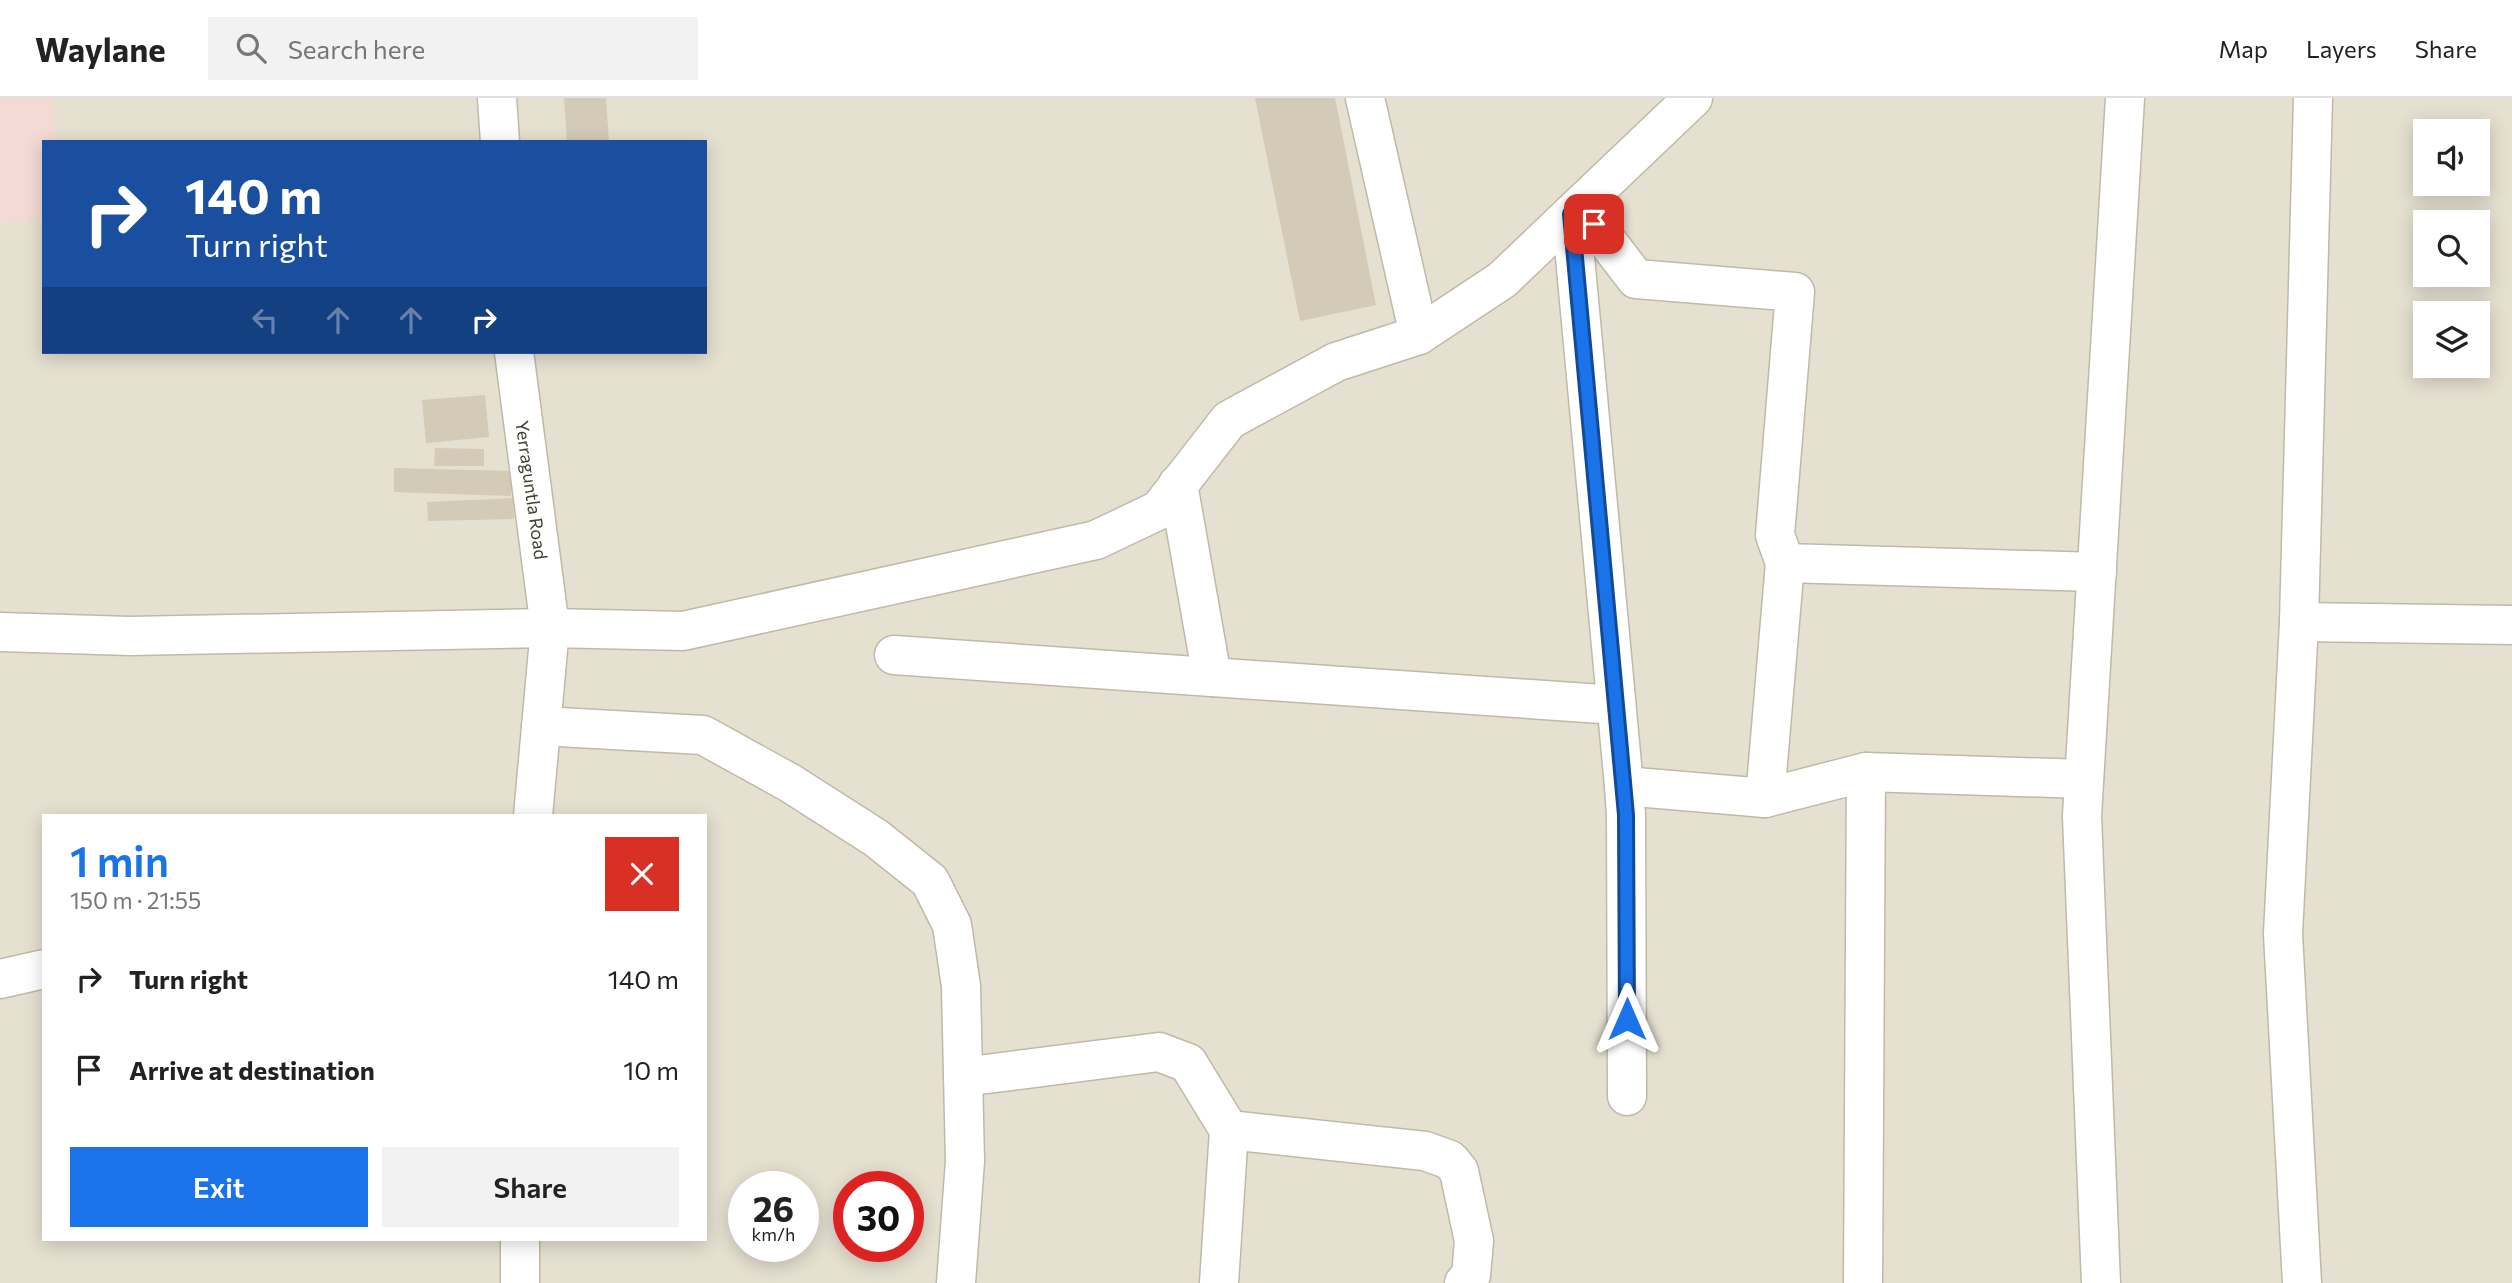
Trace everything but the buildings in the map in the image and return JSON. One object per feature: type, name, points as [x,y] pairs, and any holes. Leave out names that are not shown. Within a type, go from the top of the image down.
[{"type":"street","points":[[497,98],[499,140]]},
{"type":"street","points":[[1365,98],[1419,335]]},
{"type":"street","points":[[0,632],[130,636],[550,628],[683,631],[1096,540],[1159,510],[1229,420],[1336,362],[1419,335],[1502,280],[1693,98]]},
{"type":"street","points":[[2101,1283],[2082,816],[2124,98]]},
{"type":"street","points":[[2302,1283],[2283,934],[2299,622],[2314,98]]},
{"type":"street","points":[[1575,210],[1636,279],[1796,292],[1776,535],[1785,563],[1765,798]]},
{"type":"street","points":[[1575,210],[1626,815],[1627,1096]]},
{"type":"street","name":"Yerraguntla Road","points":[[514,354],[550,628],[533,814]]},
{"type":"street","points":[[1178,484],[1212,677]]},
{"type":"street","points":[[1785,563],[2096,572]]},
{"type":"street","points":[[2299,622],[2512,625]]},
{"type":"street","points":[[894,655],[1616,705]]},
{"type":"street","points":[[541,726],[704,735],[790,783],[855,824],[930,881],[952,925],[961,986],[965,1161],[956,1283]]},
{"type":"street","points":[[1623,786],[1765,798],[1866,772],[2084,779]]},
{"type":"street","points":[[1863,1283],[1866,772]]},
{"type":"street","points":[[0,979],[42,969]]},
{"type":"street","points":[[963,1077],[1159,1052],[1188,1063],[1229,1130],[1219,1283]]},
{"type":"street","points":[[1229,1130],[1425,1152],[1450,1160],[1459,1171],[1474,1241],[1471,1275],[1464,1283]]},
{"type":"street","points":[[520,1241],[520,1283]]},
{"type":"shaded area","points":[[0,98],[2512,98],[2512,1283],[0,1283]]},
{"type":"shaded area","points":[[0,98],[52,98],[56,140],[42,140],[42,219],[0,223]]},
{"type":"route","points":[[1594,224],[1580,206],[1571,214],[1626,815],[1627,1019]]}]
